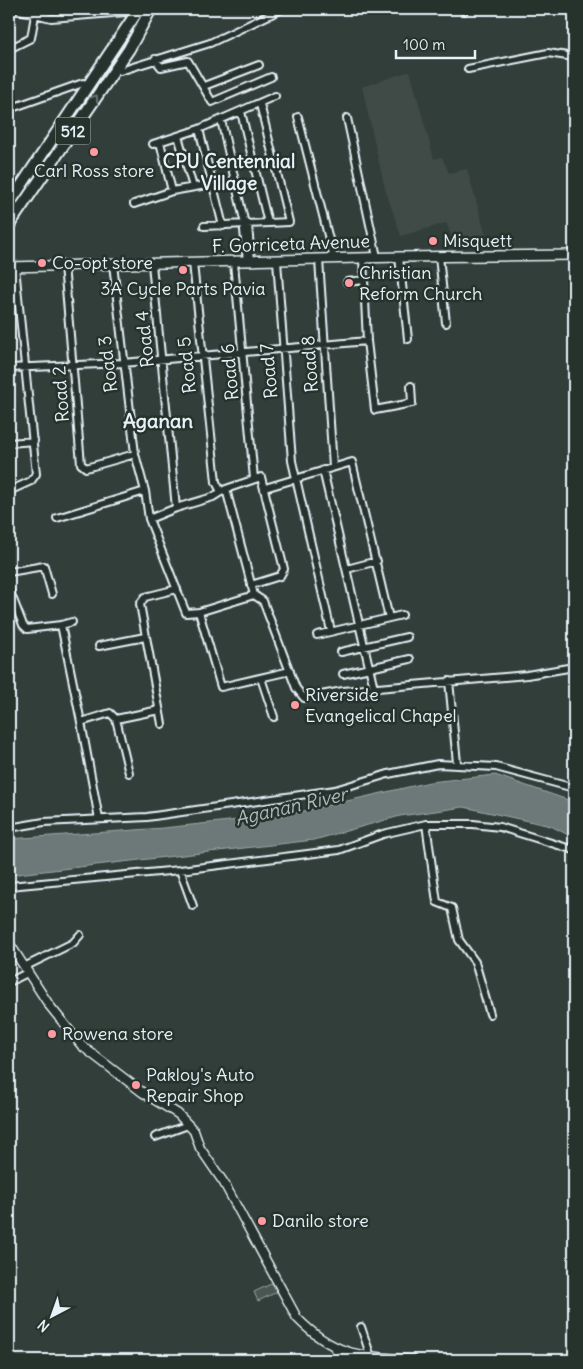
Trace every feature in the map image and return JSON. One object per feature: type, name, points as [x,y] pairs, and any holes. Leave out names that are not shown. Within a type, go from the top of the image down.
[{"type":"main road","name":"512","points":[[9,225],[116,68],[144,11]]},
{"type":"main road","name":"512","points":[[9,204],[88,85],[144,11]]},
{"type":"main road","points":[[30,172],[38,170],[40,180]]},
{"type":"main road","name":"F. Gorriceta Avenue","points":[[12,267],[334,260],[377,257],[574,255]]},
{"type":"street","points":[[15,9],[51,18],[144,11]]},
{"type":"street","points":[[116,68],[120,70],[210,43],[282,9]]},
{"type":"street","points":[[9,49],[31,38],[35,15]]},
{"type":"street","points":[[468,69],[548,53],[574,57]]},
{"type":"street","points":[[155,59],[161,67],[188,61],[212,102],[271,77]]},
{"type":"street","points":[[204,86],[259,65]]},
{"type":"street","points":[[9,109],[83,83],[88,85]]},
{"type":"street","points":[[172,191],[156,143],[199,129],[275,96]]},
{"type":"street","points":[[204,226],[290,222],[260,104]]},
{"type":"street","points":[[241,112],[268,223]]},
{"type":"street","points":[[298,117],[334,260]]},
{"type":"street","points":[[347,118],[377,257]]},
{"type":"street","points":[[221,120],[245,224],[249,261]]},
{"type":"street","points":[[199,129],[223,226]]},
{"type":"street","points":[[178,136],[193,187]]},
{"type":"street","points":[[134,204],[172,191],[212,184]]},
{"type":"street","points":[[439,256],[446,323]]},
{"type":"street","points":[[399,257],[408,339]]},
{"type":"street","points":[[363,259],[367,341],[375,410],[412,403],[411,386]]},
{"type":"street","name":"Road 8","points":[[319,260],[333,467]]},
{"type":"street","name":"Road 7","points":[[277,261],[282,348],[292,461],[331,631]]},
{"type":"street","name":"Road 6","points":[[234,262],[254,479]]},
{"type":"street","name":"Road 5","points":[[193,263],[201,356],[216,482],[223,490],[254,595]]},
{"type":"street","name":"Road 3","points":[[112,264],[135,454],[145,491],[149,519],[186,613],[200,612]]},
{"type":"street","name":"Road 4","points":[[152,264],[168,410],[176,508]]},
{"type":"street","name":"Road 2","points":[[64,265],[83,467],[135,454]]},
{"type":"street","points":[[10,491],[34,478],[34,441],[12,267]]},
{"type":"street","points":[[347,282],[364,280]]},
{"type":"street","points":[[9,368],[123,363],[367,341]]},
{"type":"street","points":[[9,443],[34,441]]},
{"type":"street","points":[[265,488],[352,462],[389,618]]},
{"type":"street","points":[[323,470],[374,688]]},
{"type":"street","points":[[149,519],[176,508],[213,497],[223,490],[261,477],[284,569],[280,576],[251,585]]},
{"type":"street","points":[[58,518],[145,491]]},
{"type":"street","points":[[347,569],[377,561]]},
{"type":"street","points":[[9,572],[44,566],[52,594]]},
{"type":"street","points":[[9,589],[27,629],[72,622]]},
{"type":"street","points":[[162,724],[145,637],[144,621],[140,608],[142,599],[177,590]]},
{"type":"street","points":[[290,671],[221,687],[200,612],[254,595],[267,606],[290,671],[296,688],[304,698],[374,688],[527,675],[574,667]]},
{"type":"street","points":[[316,635],[402,616]]},
{"type":"street","points":[[61,625],[99,819]]},
{"type":"street","points":[[99,646],[145,637]]},
{"type":"street","points":[[341,652],[407,637]]},
{"type":"street","points":[[343,674],[410,659]]},
{"type":"street","points":[[261,678],[274,717]]},
{"type":"street","points":[[449,681],[457,764]]},
{"type":"street","points":[[116,719],[159,710]]},
{"type":"street","points":[[81,722],[110,713],[116,719],[129,774]]},
{"type":"street","points":[[9,828],[44,822],[147,817],[335,790],[414,768],[438,764],[504,768],[574,788]]},
{"type":"street","points":[[9,886],[180,870],[339,850],[383,834],[426,824],[500,826],[574,850]]},
{"type":"street","points":[[426,824],[437,902],[452,908],[459,940],[462,947],[475,962],[490,1014]]},
{"type":"street","points":[[180,870],[193,906]]},
{"type":"street","points":[[9,982],[80,936]]},
{"type":"street","points":[[9,943],[25,970],[82,1046],[142,1092],[178,1114],[188,1125],[224,1183],[297,1318],[313,1333],[345,1353],[370,1358],[413,1360]]},
{"type":"street","points":[[155,1137],[188,1125]]},
{"type":"street","points":[[361,1327],[370,1358]]},
{"type":"street","points":[[335,1348],[337,1360]]},
{"type":"shaded area","points":[[410,71],[434,159],[442,157],[449,173],[467,169],[487,239],[455,244],[446,223],[401,236],[385,189],[362,87]]},
{"type":"shaded area","points":[[495,775],[574,802],[574,838],[551,826],[464,807],[400,816],[314,840],[9,875],[9,839],[163,828],[286,815],[430,782]]},
{"type":"shaded area","points":[[273,1283],[277,1292],[258,1301],[254,1292]]},
{"type":"place","name":"Carl Ross store","points":[[94,152]]},
{"type":"place","name":"Misquett","points":[[433,241]]},
{"type":"place","name":"Co-opt store","points":[[42,263]]},
{"type":"place","name":"3A Cycle Parts Pavia","points":[[183,270]]},
{"type":"place","name":"Christian Reform Church","points":[[349,283]]},
{"type":"place","name":"Riverside Evangelical Chapel","points":[[295,705]]},
{"type":"place","name":"Rowena store","points":[[52,1034]]},
{"type":"place","name":"Pakloy's Auto Repair Shop","points":[[136,1085]]},
{"type":"place","name":"Danilo store","points":[[262,1221]]},
{"type":"district","name":"CPU Centennial Village","points":[[229,172]]},
{"type":"district","name":"Aganan","points":[[158,421]]},
{"type":"water label","name":"Aganan River","points":[[291,806]]}]
